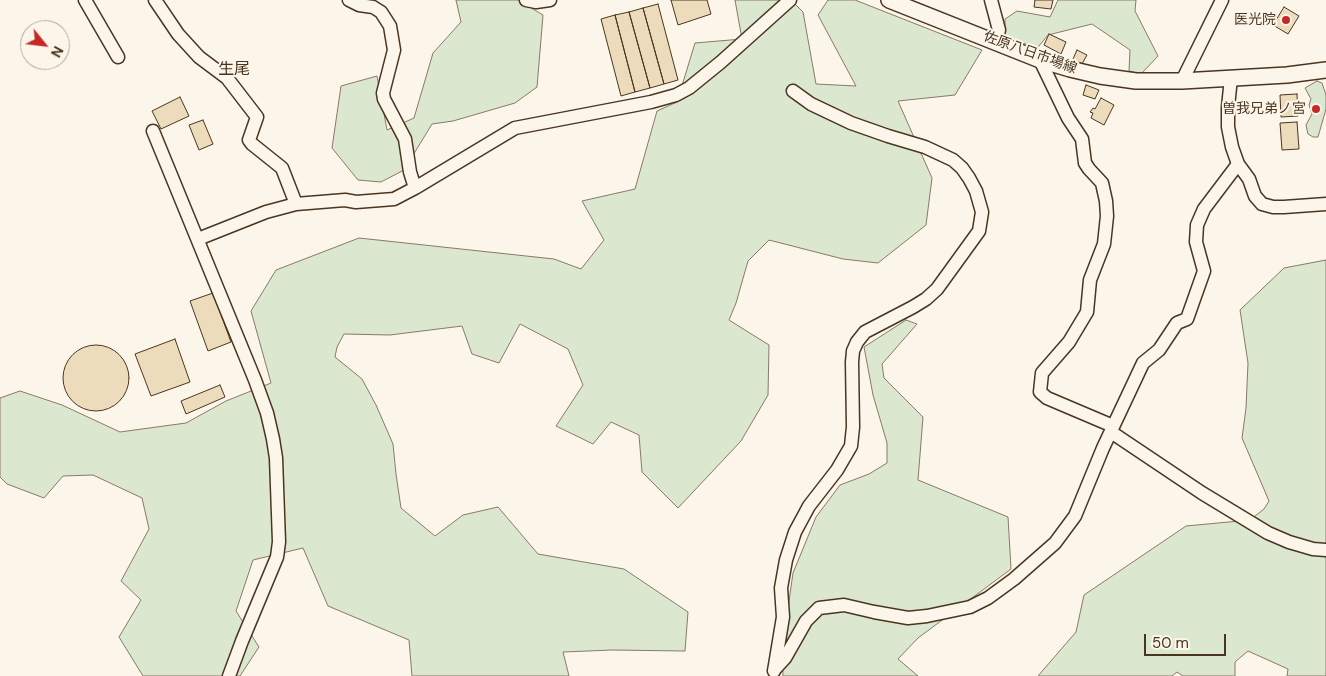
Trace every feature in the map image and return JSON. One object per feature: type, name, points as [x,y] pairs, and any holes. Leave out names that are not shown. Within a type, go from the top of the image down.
[{"type":"main road","name":"佐原八日市場線","points":[[889,0],[1040,60],[1100,76],[1136,81],[1182,81],[1287,75],[1326,70]]},
{"type":"street","points":[[154,0],[178,34],[199,57],[227,78],[257,117],[249,140],[282,168],[296,204]]},
{"type":"street","points":[[349,0],[359,5],[373,7],[381,12],[390,26],[394,50],[383,93],[384,99],[405,139],[410,172],[415,188]]},
{"type":"street","points":[[526,0],[536,2],[550,0]]},
{"type":"street","points":[[198,239],[266,212],[296,204],[394,199],[514,128],[652,102],[676,95],[689,88],[721,62],[790,0]]},
{"type":"street","points":[[991,0],[999,30],[996,42]]},
{"type":"street","points":[[1182,81],[1222,0]]},
{"type":"street","points":[[90,3],[118,57]]},
{"type":"street","points":[[1040,60],[1068,118],[1082,139],[1085,163],[1102,183],[1107,216],[1104,244],[1090,280],[1087,312],[1069,342],[1042,373],[1040,392],[1047,398],[1112,429],[1207,496],[1268,533],[1289,542],[1326,550]]},
{"type":"street","points":[[1231,78],[1228,127],[1232,147],[1238,164],[1249,179],[1255,196],[1262,204],[1273,207],[1326,204]]},
{"type":"street","points":[[774,673],[783,617],[782,572],[792,541],[809,506],[837,470],[851,446],[853,427],[852,362],[853,351],[857,342],[865,332],[913,307],[937,289],[979,231],[982,212],[976,191],[969,178],[953,160],[925,147],[851,123],[810,104],[793,91]]},
{"type":"street","points":[[153,131],[267,413],[276,458],[279,542],[277,557],[229,676]]},
{"type":"street","points":[[774,673],[786,658],[806,621],[819,608],[844,605],[908,618],[970,607],[988,598],[1014,579],[1055,543],[1075,516],[1102,448],[1143,363],[1159,350],[1177,323],[1187,319],[1204,271],[1196,242],[1197,225],[1204,209],[1238,164]]},
{"type":"green space","points":[[456,0],[518,0],[543,15],[537,87],[515,103],[453,121],[432,124],[404,170],[381,182],[358,180],[332,148],[341,86],[377,76],[387,130],[414,118],[433,53],[461,22]]},
{"type":"green space","points":[[735,0],[791,0],[803,12],[816,84],[856,86],[818,15],[828,0],[855,0],[982,50],[955,95],[898,101],[932,178],[926,225],[878,263],[843,259],[769,240],[748,261],[729,320],[769,345],[768,395],[741,441],[678,508],[642,472],[639,435],[611,422],[593,444],[556,426],[583,385],[568,349],[520,324],[499,363],[472,354],[462,326],[390,335],[344,334],[337,347],[335,357],[362,379],[376,405],[393,444],[401,508],[435,536],[463,515],[498,507],[538,554],[624,569],[688,612],[685,651],[612,650],[563,652],[569,676],[412,676],[409,640],[328,606],[303,548],[253,560],[236,611],[259,647],[240,676],[143,676],[119,637],[141,600],[121,581],[149,529],[142,498],[93,475],[63,476],[44,498],[7,484],[0,477],[0,398],[20,391],[62,405],[120,432],[186,423],[226,401],[271,383],[251,311],[276,270],[359,238],[554,259],[581,269],[604,240],[582,201],[635,189],[657,111],[677,102],[695,43],[742,39]]},
{"type":"green space","points":[[1058,0],[1136,0],[1135,11],[1158,56],[1141,74],[1129,71],[1130,50],[1092,24],[1048,35],[1038,47],[1005,39],[1005,19],[1017,11],[1050,17]]},
{"type":"green space","points":[[1317,81],[1322,83],[1326,95],[1326,109],[1318,137],[1313,137],[1308,134],[1306,125],[1312,114],[1309,105],[1311,99],[1305,88]]},
{"type":"green space","points":[[1326,260],[1326,676],[1287,676],[1288,669],[1248,651],[1235,662],[1235,676],[1183,676],[1177,672],[1172,676],[1038,676],[1076,632],[1084,595],[1186,526],[1250,520],[1264,509],[1269,501],[1242,438],[1246,408],[1248,363],[1240,310],[1284,268]]},
{"type":"green space","points":[[906,320],[917,324],[882,364],[884,378],[923,417],[918,480],[1008,517],[1011,569],[918,638],[898,659],[918,676],[783,676],[782,650],[793,573],[816,517],[840,485],[869,474],[887,463],[887,443],[873,395],[864,347]]},
{"type":"building","points":[[671,0],[707,0],[711,14],[678,25]]},
{"type":"building","points":[[1035,0],[1053,0],[1051,9],[1034,7]]},
{"type":"building","points":[[658,4],[678,80],[664,84],[643,8]]},
{"type":"building","name":"医光院","points":[[1284,7],[1299,16],[1288,34],[1273,25]]},
{"type":"building","points":[[643,8],[664,84],[650,88],[629,12]]},
{"type":"building","points":[[629,12],[650,88],[635,92],[615,15]]},
{"type":"building","points":[[615,15],[635,92],[621,96],[601,19]]},
{"type":"building","points":[[1049,34],[1066,42],[1061,54],[1044,45]]},
{"type":"building","points":[[1077,50],[1087,55],[1082,64],[1073,59]]},
{"type":"building","points":[[1086,85],[1099,90],[1095,99],[1083,95]]},
{"type":"building","points":[[1297,94],[1298,116],[1281,117],[1280,95]]},
{"type":"building","points":[[180,97],[189,116],[161,129],[152,111]]},
{"type":"building","points":[[1101,98],[1114,105],[1104,125],[1091,118],[1093,113],[1090,112],[1093,108],[1095,109]]},
{"type":"building","points":[[203,120],[213,144],[199,150],[189,125]]},
{"type":"building","points":[[1297,122],[1299,149],[1282,150],[1280,123]]},
{"type":"building","points":[[213,293],[231,342],[208,351],[190,301]]},
{"type":"building","points":[[175,339],[190,382],[151,396],[135,354]]},
{"type":"building","points":[[89,345],[103,345],[115,350],[124,359],[129,371],[127,391],[120,402],[103,411],[89,411],[77,406],[68,397],[63,385],[63,371],[68,359],[77,350]]},
{"type":"building","points":[[220,385],[225,397],[186,414],[181,401]]},
{"type":"place","name":"医光院","points":[[1286,20]]},
{"type":"place","name":"曽我兄弟ノ宮","points":[[1316,109]]},
{"type":"district","name":"生尾","points":[[234,70]]}]
